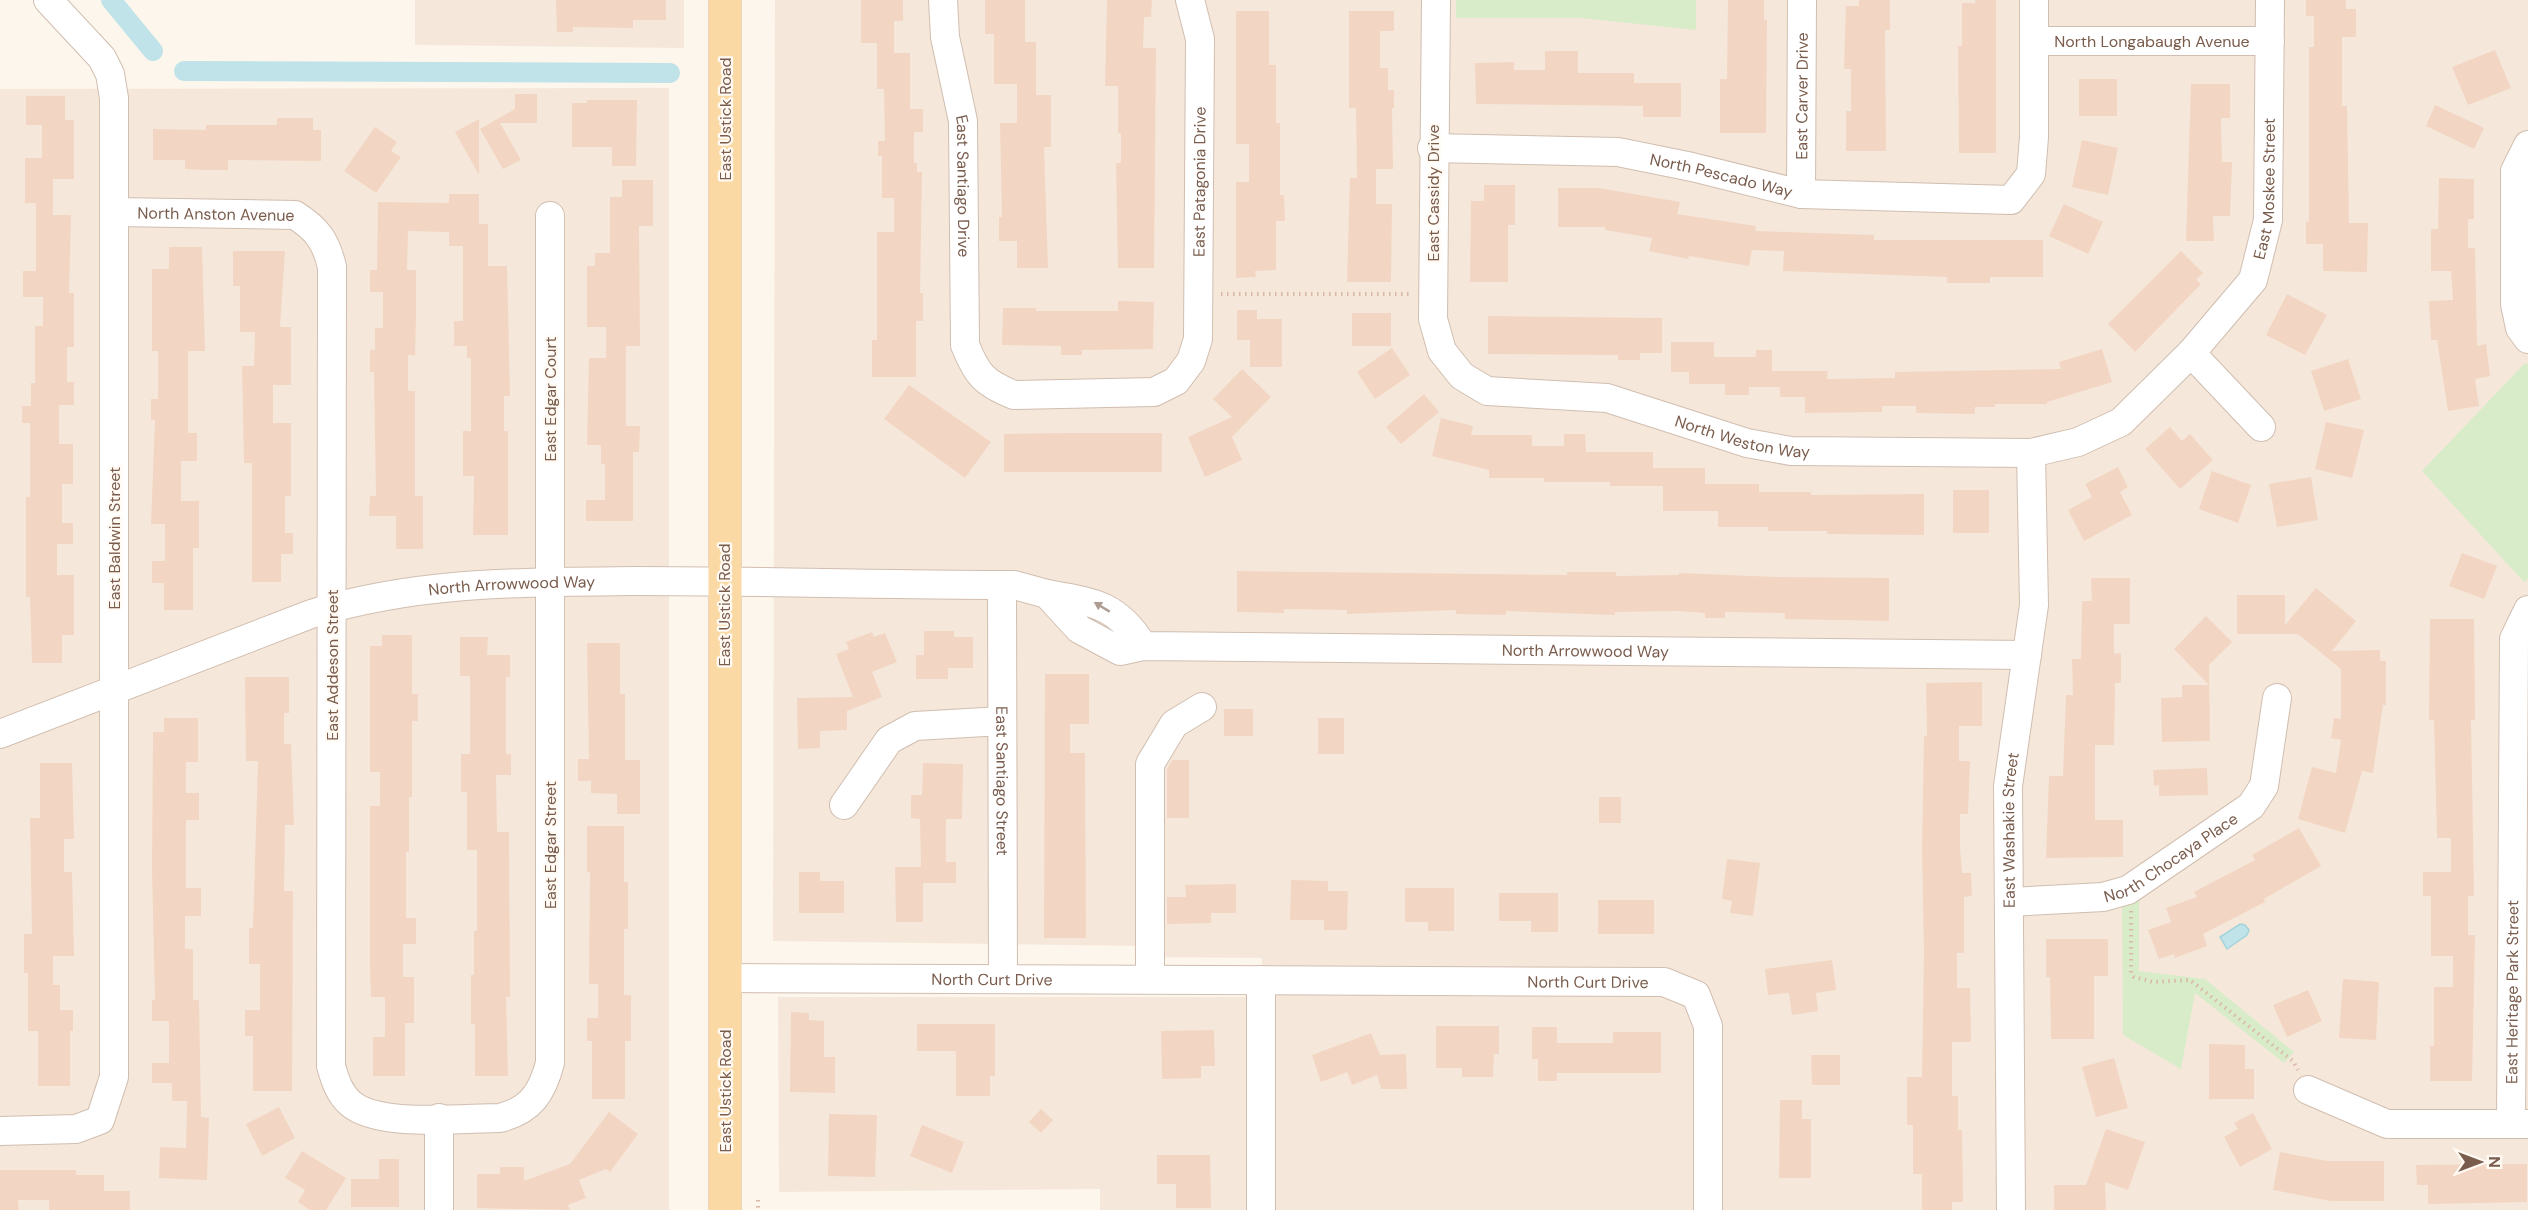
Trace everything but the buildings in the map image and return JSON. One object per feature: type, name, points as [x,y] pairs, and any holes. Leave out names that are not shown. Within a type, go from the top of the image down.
[{"type":"main road","name":"East Ustick Road","points":[[724,0],[725,1210]]},
{"type":"street","name":"East Santiago Drive","points":[[943,0],[945,37],[963,122],[965,345],[976,372],[992,386],[1014,395],[1154,392],[1176,381],[1191,362]]},
{"type":"street","name":"East Patagonia Drive","points":[[1190,0],[1200,39],[1198,339],[1191,362]]},
{"type":"street","name":"East Cassidy Drive","points":[[1436,0],[1432,148],[1433,320],[1442,351],[1462,376]]},
{"type":"street","name":"East Carver Drive","points":[[1801,194],[1802,0]]},
{"type":"street","points":[[2034,0],[2034,41]]},
{"type":"street","name":"East Moskee Street","points":[[2031,453],[2078,442],[2121,422],[2191,353],[2253,280],[2268,220],[2270,0]]},
{"type":"street","name":"East Baldwin Street","points":[[0,1131],[76,1129],[100,1120],[109,1099],[114,1077],[114,98],[110,74],[102,58],[50,1]]},
{"type":"street","name":"North Pescado Way","points":[[1432,148],[1618,152],[1692,167],[1801,194],[2011,200],[2031,174],[2034,137],[2034,41]]},
{"type":"street","name":"North Longabaugh Avenue","points":[[2034,41],[2270,41]]},
{"type":"street","points":[[2528,145],[2515,171],[2515,303],[2520,327],[2528,339]]},
{"type":"street","name":"North Anston Avenue","points":[[114,212],[295,215],[314,227]]},
{"type":"street","name":"East Edgar Court","points":[[550,216],[550,582]]},
{"type":"street","name":"East Addeson Street","points":[[314,227],[327,246],[332,267],[331,1066],[338,1087],[350,1103],[369,1115],[388,1119],[439,1118]]},
{"type":"street","points":[[2191,353],[2261,427]]},
{"type":"street","name":"North Weston Way","points":[[1462,376],[1487,391],[1607,398],[1747,443],[1791,451],[2031,453]]},
{"type":"street","name":"East Washakie Street","points":[[2011,1210],[2008,786],[2034,605],[2031,453]]},
{"type":"street","name":"North Arrowwood Way","points":[[0,734],[114,688],[332,608],[452,585],[550,582],[1014,585],[1092,602],[1129,623],[1143,646],[2027,655]]},
{"type":"street","name":"East Edgar Street","points":[[439,1118],[500,1118],[515,1114],[532,1103],[544,1086],[550,1063],[550,582]]},
{"type":"street","name":"East Santiago Street","points":[[1002,585],[1003,978]]},
{"type":"street","name":"East Heritage Park Street","points":[[2519,1124],[2521,830],[2514,639],[2528,610]]},
{"type":"street","name":"North Chocaya Place","points":[[2010,902],[2103,897],[2123,891],[2251,806],[2264,786],[2277,698]]},
{"type":"street","points":[[1150,980],[1149,764],[1174,724],[1202,707]]},
{"type":"street","points":[[844,805],[889,740],[915,726],[1002,721]]},
{"type":"street","name":"North Curt Drive","points":[[724,978],[1664,982],[1696,995],[1708,1026],[1708,1210]]},
{"type":"street","points":[[1261,980],[1261,1210]]},
{"type":"street","points":[[2308,1090],[2387,1124],[2519,1124]]},
{"type":"street","points":[[439,1118],[439,1210]]},
{"type":"path","points":[[1199,294],[1433,294]]},
{"type":"path","points":[[2123,891],[2131,910],[2131,973],[2134,977],[2153,982],[2190,980],[2198,985],[2293,1061],[2308,1090]]},
{"type":"path","points":[[758,1200],[758,1210]]},
{"type":"shaded area","points":[[415,0],[684,0],[684,48],[415,45]]},
{"type":"shaded area","points":[[775,0],[2528,0],[2528,1210],[1100,1210],[1100,1189],[779,1192],[778,997],[1262,997],[1262,958],[1138,957],[1137,946],[773,941]]},
{"type":"shaded area","points":[[669,88],[669,1210],[0,1210],[0,89]]},
{"type":"green space","points":[[1456,0],[1696,0],[1696,30],[1581,18],[1456,18]]},
{"type":"green space","points":[[2525,363],[2528,365],[2528,579],[2524,582],[2422,471]]},
{"type":"green space","points":[[2139,899],[2139,971],[2205,979],[2294,1052],[2284,1063],[2195,993],[2181,1069],[2123,1035],[2122,906]]},
{"type":"water","points":[[2240,924],[2245,925],[2249,930],[2247,935],[2227,949],[2220,937]]},
{"type":"waterway","points":[[111,0],[153,51]]},
{"type":"waterway","points":[[184,71],[670,73]]}]
